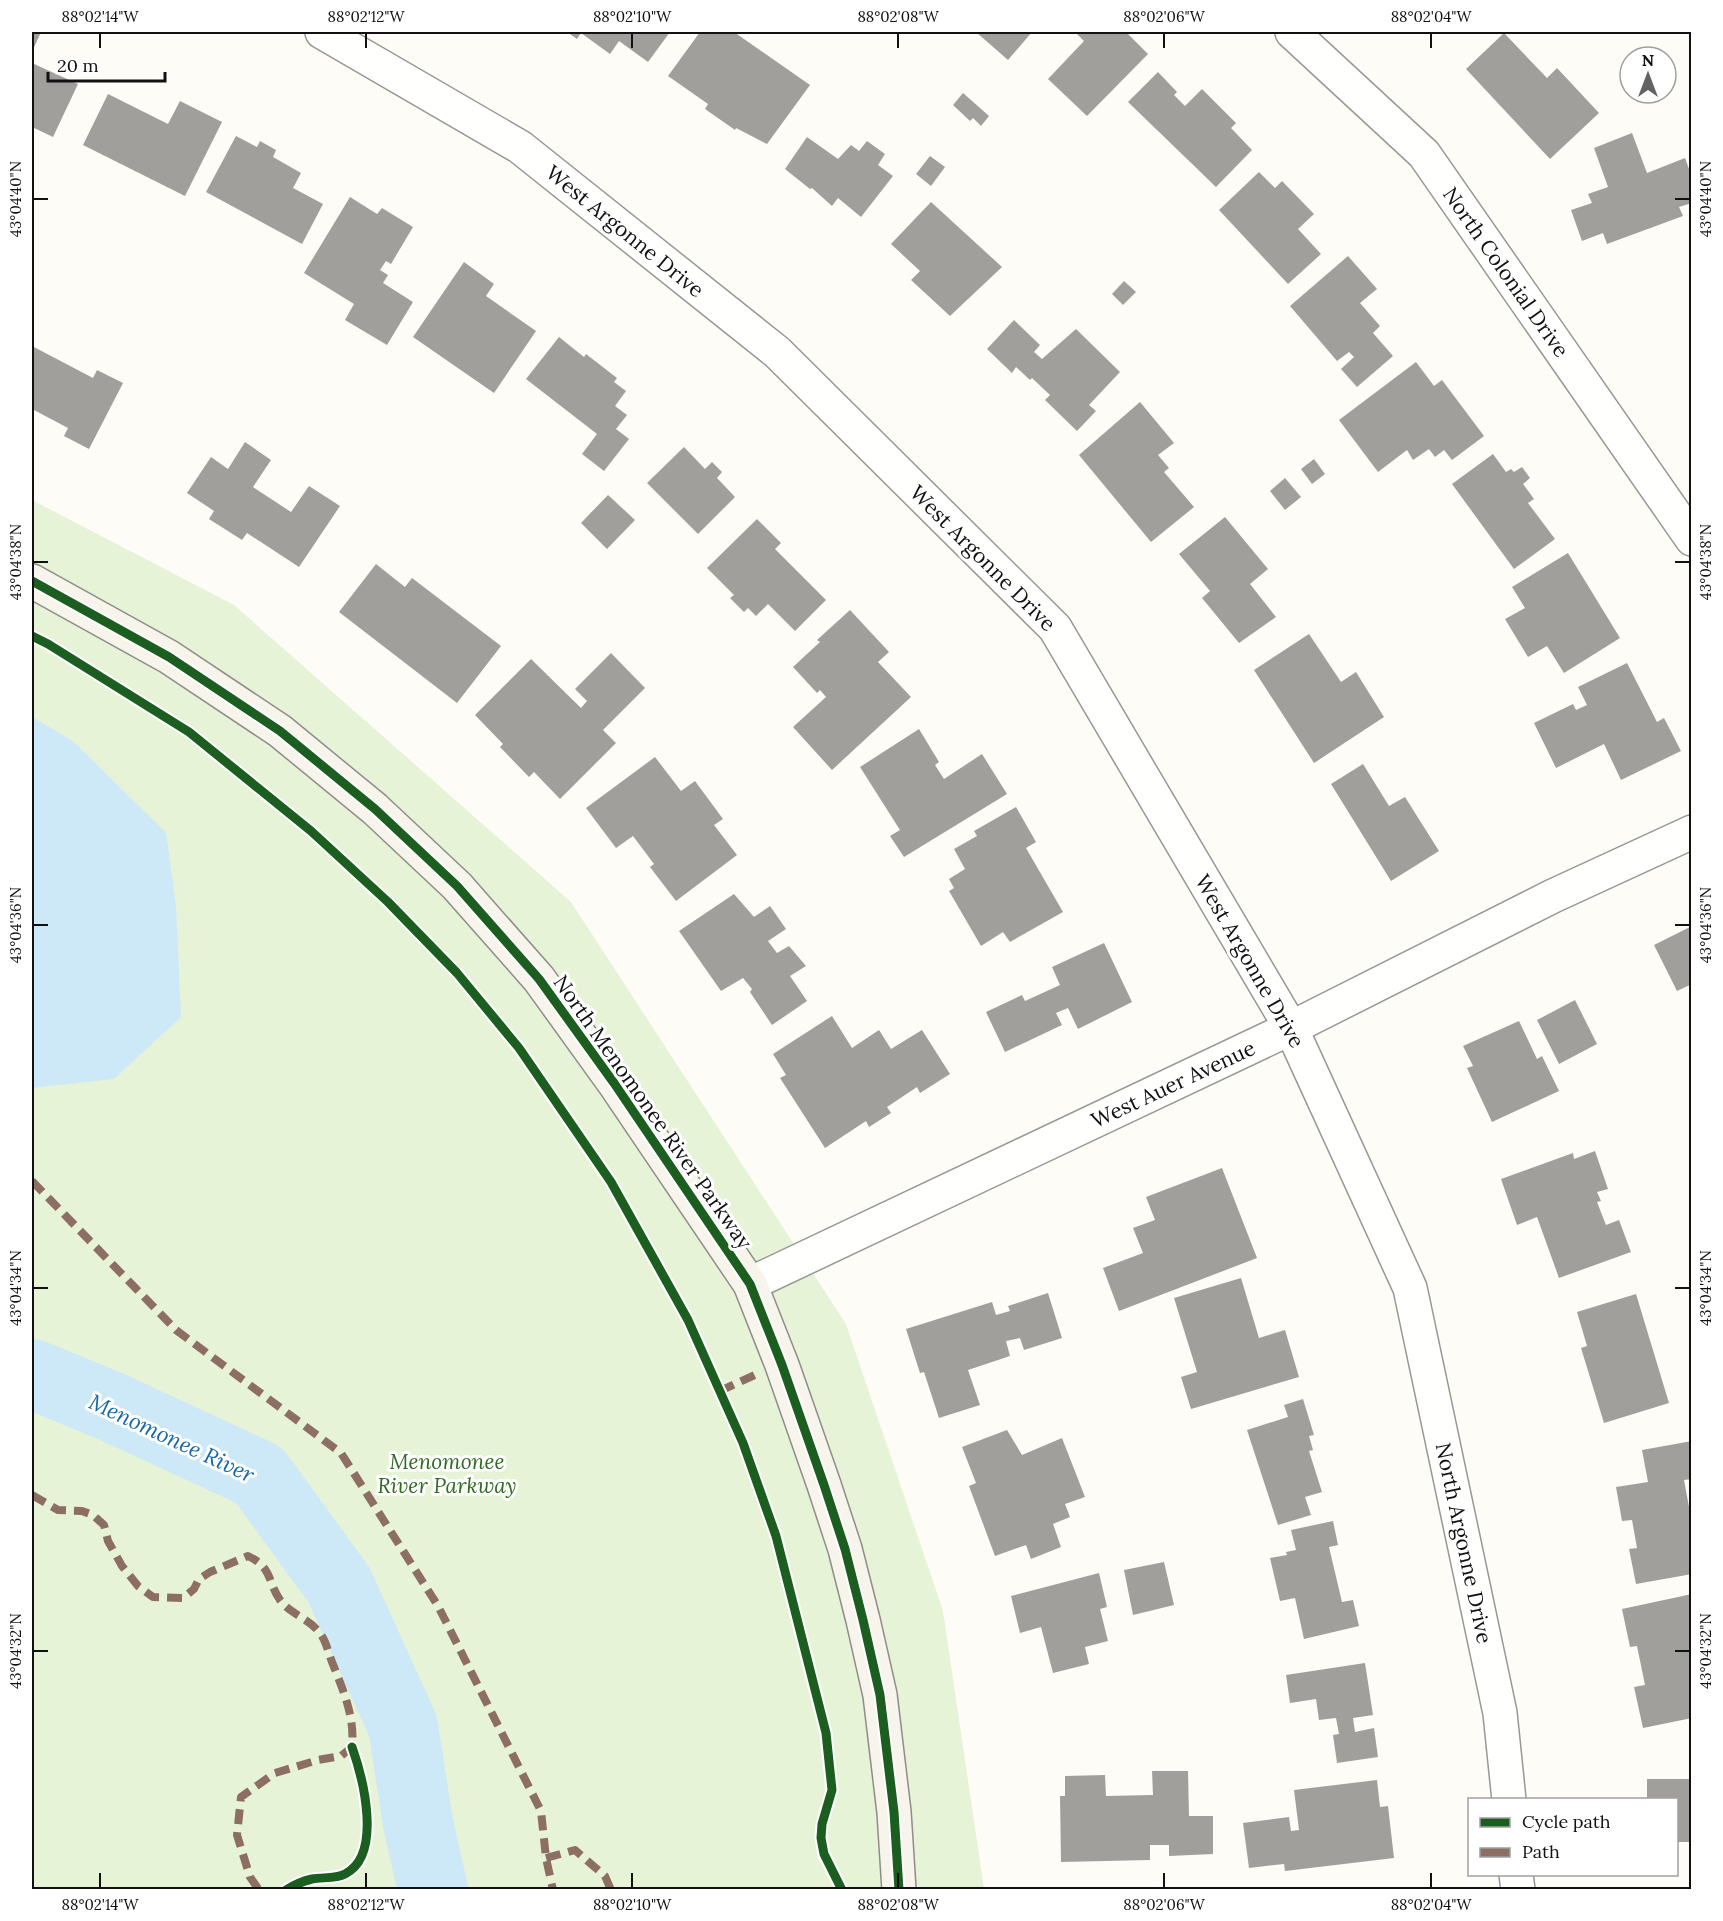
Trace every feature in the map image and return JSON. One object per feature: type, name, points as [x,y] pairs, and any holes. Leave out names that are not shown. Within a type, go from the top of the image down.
[{"type":"street","name":"West Argonne Drive","points":[[322,32],[520,147],[777,352],[1055,628],[1291,1028],[1410,1288]]},
{"type":"street","name":"North Colonial Drive","points":[[1292,32],[1424,154],[1692,539]]},
{"type":"street","name":"North Menomonee River Parkway","points":[[32,581],[169,657],[280,731],[375,809],[456,886],[539,979],[614,1083],[750,1284],[782,1365],[845,1549],[880,1695],[894,1812],[899,1890]]},
{"type":"street","name":"West Auer Avenue","points":[[750,1284],[1291,1028],[1553,896],[1692,832]]},
{"type":"street","name":"North Argonne Drive","points":[[1410,1288],[1500,1713],[1509,1798]]},
{"type":"green space","name":"Menomonee River Parkway","points":[[32,500],[234,605],[571,902],[846,1324],[943,1611],[984,1889],[32,1889]]},
{"type":"water","points":[[32,717],[73,741],[166,833],[176,905],[181,1017],[114,1079],[32,1088]]},
{"type":"building","points":[[32,32],[41,32],[32,52]]},
{"type":"building","points":[[567,32],[670,32],[648,62],[619,41],[610,54],[581,33],[577,39]]},
{"type":"building","points":[[700,32],[734,32],[810,85],[767,144],[736,128],[735,130],[705,109],[708,104],[668,76]]},
{"type":"building","points":[[976,32],[1032,32],[1008,60]]},
{"type":"building","points":[[1075,32],[1126,32],[1148,54],[1087,116],[1048,79],[1084,41]]},
{"type":"building","points":[[1504,33],[1547,78],[1557,68],[1599,113],[1550,159],[1466,69]]},
{"type":"building","points":[[32,63],[78,84],[53,137],[32,127]]},
{"type":"building","points":[[1158,72],[1177,92],[1174,95],[1185,106],[1202,89],[1236,123],[1231,128],[1252,150],[1216,187],[1128,102]]},
{"type":"building","points":[[963,93],[989,116],[981,126],[973,118],[970,121],[953,105]]},
{"type":"building","points":[[108,94],[168,124],[180,101],[222,122],[185,196],[83,145]]},
{"type":"building","points":[[1632,133],[1647,173],[1685,158],[1692,177],[1692,203],[1679,207],[1683,216],[1607,244],[1603,233],[1582,241],[1571,210],[1592,203],[1588,194],[1608,187],[1594,148]]},
{"type":"building","points":[[236,136],[257,147],[260,141],[276,150],[273,157],[301,173],[293,188],[323,204],[302,244],[206,192]]},
{"type":"building","points":[[807,137],[838,159],[851,145],[859,151],[867,141],[885,154],[878,165],[893,176],[861,217],[838,198],[832,206],[785,169]]},
{"type":"building","points":[[930,156],[945,167],[931,186],[916,174]]},
{"type":"building","points":[[1259,172],[1275,188],[1282,181],[1314,214],[1298,229],[1321,254],[1288,284],[1219,210]]},
{"type":"building","points":[[350,197],[377,214],[382,208],[413,227],[391,264],[386,261],[380,270],[388,275],[383,283],[413,302],[387,345],[345,320],[354,304],[304,273]]},
{"type":"building","points":[[931,202],[1002,267],[950,316],[911,280],[920,271],[891,244]]},
{"type":"building","points":[[1348,256],[1377,289],[1360,303],[1380,326],[1373,333],[1393,356],[1357,387],[1341,369],[1354,357],[1349,352],[1337,361],[1290,306]]},
{"type":"building","points":[[464,262],[494,284],[486,296],[536,331],[494,393],[413,337]]},
{"type":"building","points":[[1124,281],[1136,292],[1123,305],[1112,294]]},
{"type":"building","points":[[1014,320],[1040,345],[1034,352],[1042,359],[1076,329],[1120,372],[1089,405],[1096,411],[1077,431],[1045,400],[1050,395],[1032,378],[1030,380],[1016,367],[1012,373],[987,349]]},
{"type":"building","points":[[559,337],[584,357],[586,354],[617,378],[614,382],[626,391],[615,406],[627,415],[616,429],[629,439],[604,471],[582,454],[597,434],[526,379]]},
{"type":"building","points":[[32,346],[93,378],[97,370],[123,383],[89,449],[64,436],[68,428],[32,409]]},
{"type":"building","points":[[1416,362],[1434,386],[1442,380],[1484,436],[1452,460],[1444,450],[1435,457],[1429,449],[1413,460],[1407,450],[1378,472],[1339,420]]},
{"type":"building","points":[[1140,402],[1174,443],[1158,455],[1169,468],[1164,472],[1194,507],[1151,542],[1079,455]]},
{"type":"building","points":[[245,442],[271,460],[253,487],[291,512],[309,486],[340,506],[299,567],[247,533],[242,540],[209,519],[214,511],[187,493],[211,457],[228,469]]},
{"type":"building","points":[[684,447],[705,469],[712,462],[722,472],[717,478],[735,497],[698,534],[647,483]]},
{"type":"building","points":[[1493,454],[1506,472],[1511,469],[1514,472],[1522,467],[1530,478],[1523,484],[1534,499],[1528,503],[1555,539],[1514,569],[1452,484]]},
{"type":"building","points":[[1314,459],[1325,474],[1312,484],[1301,469]]},
{"type":"building","points":[[1285,478],[1301,497],[1285,510],[1270,491]]},
{"type":"building","points":[[608,495],[635,520],[607,549],[581,523]]},
{"type":"building","points":[[1225,517],[1268,569],[1250,584],[1276,617],[1239,643],[1202,598],[1210,591],[1179,554]]},
{"type":"building","points":[[757,519],[781,543],[775,549],[826,600],[795,631],[768,604],[756,616],[748,608],[744,612],[730,598],[734,595],[707,568]]},
{"type":"building","points":[[1568,553],[1620,638],[1564,673],[1547,646],[1528,657],[1505,619],[1525,608],[1512,587]]},
{"type":"building","points":[[376,564],[405,587],[412,578],[501,646],[457,703],[339,612]]},
{"type":"building","points":[[850,610],[889,652],[878,662],[911,697],[832,770],[793,727],[826,697],[820,690],[817,693],[793,667],[820,642],[817,640]]},
{"type":"building","points":[[1309,634],[1341,682],[1356,672],[1384,717],[1314,763],[1254,670]]},
{"type":"building","points":[[611,653],[645,688],[603,730],[616,743],[560,799],[534,772],[529,777],[500,747],[503,744],[475,715],[531,659],[581,708],[587,701],[575,689]]},
{"type":"building","points":[[1627,663],[1657,722],[1664,718],[1681,751],[1621,780],[1604,744],[1556,768],[1534,723],[1573,704],[1576,710],[1587,705],[1578,687]]},
{"type":"building","points":[[919,729],[939,762],[935,765],[944,779],[982,754],[1007,794],[904,857],[890,836],[900,830],[860,767]]},
{"type":"building","points":[[655,757],[681,791],[695,781],[723,819],[714,825],[737,855],[676,901],[650,867],[654,864],[633,836],[616,848],[586,808]]},
{"type":"building","points":[[1363,764],[1389,806],[1405,797],[1439,851],[1391,881],[1331,784]]},
{"type":"building","points":[[1016,807],[1036,842],[1026,848],[1063,912],[1010,942],[1003,932],[981,946],[949,891],[954,888],[949,879],[965,869],[954,849],[977,836],[974,831]]},
{"type":"building","points":[[734,894],[754,917],[770,906],[786,929],[768,941],[777,953],[789,946],[806,966],[790,976],[807,1001],[772,1025],[750,992],[752,989],[743,978],[721,991],[679,931]]},
{"type":"building","points":[[1692,923],[1692,984],[1677,991],[1654,945],[1690,927],[1688,925]]},
{"type":"building","points":[[1104,943],[1132,1002],[1078,1029],[1068,1008],[1056,1013],[1062,1025],[1005,1052],[986,1012],[1022,995],[1025,1001],[1060,985],[1052,967]]},
{"type":"building","points":[[1575,1000],[1597,1044],[1559,1064],[1537,1020]]},
{"type":"building","points":[[832,1016],[852,1048],[879,1030],[891,1049],[922,1030],[950,1074],[920,1093],[917,1087],[887,1107],[891,1113],[869,1127],[866,1121],[825,1148],[780,1078],[786,1075],[773,1054]]},
{"type":"building","points":[[1519,1021],[1537,1059],[1542,1056],[1559,1091],[1492,1122],[1467,1068],[1473,1066],[1463,1046]]},
{"type":"building","points":[[1595,1151],[1608,1189],[1597,1192],[1601,1201],[1597,1202],[1606,1225],[1619,1220],[1631,1252],[1559,1278],[1537,1217],[1517,1225],[1501,1179],[1573,1153],[1574,1159]]},
{"type":"building","points":[[1222,1168],[1257,1258],[1119,1311],[1103,1268],[1143,1253],[1133,1228],[1155,1220],[1146,1197]]},
{"type":"building","points":[[1241,1278],[1259,1338],[1285,1330],[1299,1377],[1191,1409],[1181,1377],[1197,1372],[1174,1298]]},
{"type":"building","points":[[1048,1293],[1062,1338],[1024,1350],[1020,1338],[1006,1341],[1010,1356],[968,1370],[980,1405],[939,1418],[924,1372],[920,1373],[906,1329],[992,1302],[996,1315],[1010,1311],[1008,1306]]},
{"type":"building","points":[[1636,1294],[1669,1403],[1604,1423],[1581,1348],[1587,1346],[1577,1312]]},
{"type":"building","points":[[1303,1399],[1314,1435],[1309,1436],[1313,1450],[1309,1451],[1322,1492],[1305,1497],[1311,1515],[1278,1525],[1247,1430],[1288,1417],[1284,1405]]},
{"type":"building","points":[[1007,1430],[1022,1455],[1062,1438],[1085,1497],[1065,1504],[1070,1517],[1053,1524],[1061,1547],[1031,1559],[1026,1545],[995,1556],[969,1486],[976,1483],[962,1447]]},
{"type":"building","points":[[1692,1441],[1692,1479],[1684,1480],[1692,1523],[1692,1574],[1636,1584],[1629,1549],[1637,1548],[1632,1520],[1622,1521],[1616,1487],[1648,1482],[1642,1450]]},
{"type":"building","points":[[1333,1521],[1338,1545],[1329,1547],[1342,1602],[1353,1600],[1359,1626],[1304,1639],[1295,1598],[1280,1601],[1270,1558],[1287,1555],[1286,1552],[1296,1550],[1291,1530]]},
{"type":"building","points":[[1164,1562],[1174,1605],[1133,1615],[1124,1570]]},
{"type":"building","points":[[1099,1573],[1107,1607],[1100,1609],[1108,1641],[1085,1647],[1089,1664],[1053,1673],[1041,1627],[1020,1633],[1011,1596]]},
{"type":"building","points":[[1692,1594],[1692,1718],[1643,1728],[1634,1687],[1645,1685],[1637,1646],[1630,1647],[1622,1609]]},
{"type":"building","points":[[1365,1663],[1373,1715],[1353,1718],[1355,1732],[1374,1728],[1378,1757],[1337,1763],[1333,1735],[1339,1734],[1336,1718],[1319,1720],[1316,1699],[1290,1703],[1286,1675]]},
{"type":"building","points":[[1152,1771],[1188,1771],[1189,1816],[1213,1816],[1213,1854],[1169,1856],[1169,1845],[1150,1845],[1150,1860],[1061,1862],[1060,1796],[1065,1796],[1065,1776],[1105,1775],[1106,1796],[1153,1795]]},
{"type":"building","points":[[1647,1779],[1692,1779],[1692,1842],[1678,1842],[1678,1798],[1647,1798]]},
{"type":"building","points":[[1377,1780],[1380,1807],[1388,1806],[1394,1858],[1285,1871],[1284,1864],[1249,1868],[1243,1823],[1289,1817],[1291,1831],[1299,1830],[1294,1790]]},
{"type":"waterway","name":"Menomonee River","points":[[32,1374],[110,1406],[259,1475],[339,1585],[403,1726],[418,1823],[433,1890]]},
{"type":"marked path","points":[[32,1181],[176,1330],[341,1453],[438,1606],[541,1811],[546,1858],[553,1890]]},
{"type":"marked path","points":[[720,1391],[759,1373]]},
{"type":"marked path","points":[[32,1495],[58,1510],[82,1511],[93,1515],[104,1525],[108,1541],[122,1566],[138,1586],[153,1597],[183,1598],[194,1589],[199,1579],[248,1556],[266,1570],[284,1605],[319,1632],[347,1703],[352,1725],[352,1747],[341,1756],[318,1760],[275,1773],[241,1797],[237,1835],[250,1877],[259,1890]]},
{"type":"marked path","points":[[546,1858],[575,1850],[605,1876],[611,1890]]},
{"type":"cycle path","points":[[32,581],[169,657],[280,731],[375,809],[457,886],[539,979],[614,1083],[750,1284],[782,1365],[824,1485],[845,1549],[863,1620],[880,1695],[894,1812],[899,1890]]},
{"type":"cycle path","points":[[32,636],[189,732],[311,831],[388,902],[457,973],[519,1048],[611,1182],[688,1320],[743,1443],[776,1536],[826,1733],[832,1790],[822,1824],[821,1838],[824,1854],[842,1890]]},
{"type":"cycle path","points":[[286,1890],[316,1878],[337,1877],[345,1874],[357,1864],[364,1850],[367,1834],[365,1796],[352,1747]]}]
